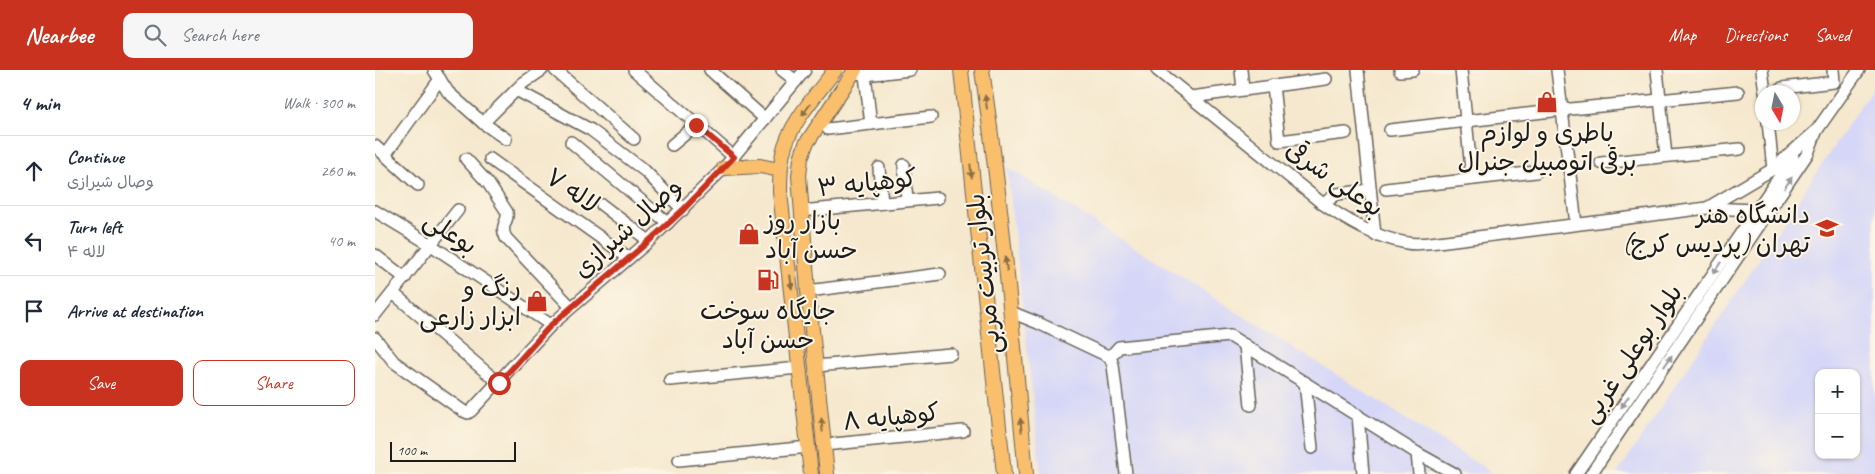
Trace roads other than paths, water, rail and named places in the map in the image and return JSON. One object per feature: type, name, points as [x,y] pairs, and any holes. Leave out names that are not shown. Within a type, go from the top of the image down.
[{"type":"main road","points":[[811,474],[780,192],[780,170],[787,138],[835,70]]},
{"type":"main road","name":"بلوار تربیت مربی","points":[[961,70],[1004,474]]},
{"type":"main road","name":"بلوار تربیت مربی","points":[[982,70],[1011,312],[1026,474]]},
{"type":"main road","points":[[827,474],[808,292],[799,176],[801,158],[806,144],[858,72]]},
{"type":"main road","points":[[967,134],[979,140],[986,136],[990,129]]},
{"type":"main road","points":[[724,168],[760,166],[780,170]]},
{"type":"main road","points":[[799,368],[816,366]]},
{"type":"street","points":[[483,123],[516,90],[542,70]]},
{"type":"street","points":[[555,70],[634,139]]},
{"type":"street","points":[[634,70],[734,157]]},
{"type":"street","points":[[710,70],[765,119]]},
{"type":"street","points":[[782,70],[796,81]]},
{"type":"street","name":"وصال شیرازی","points":[[375,338],[394,362],[463,411],[467,413],[471,411],[551,325],[683,210],[734,157],[805,70]]},
{"type":"street","points":[[871,124],[858,72],[910,70]]},
{"type":"street","name":"بوعلی شرقی","points":[[1157,70],[1323,204],[1351,224],[1375,235],[1409,244],[1707,208]]},
{"type":"street","points":[[1241,70],[1243,89]]},
{"type":"street","points":[[1358,70],[1375,235]]},
{"type":"street","points":[[1400,71],[1413,70]]},
{"type":"street","points":[[1461,70],[1473,179]]},
{"type":"street","points":[[1557,70],[1576,224]]},
{"type":"street","points":[[1657,70],[1666,156]]},
{"type":"street","points":[[1763,70],[1764,85]]},
{"type":"street","points":[[1800,86],[1834,82],[1833,70]]},
{"type":"street","points":[[1707,208],[1773,169],[1817,130],[1859,70]]},
{"type":"street","points":[[385,155],[437,74],[448,92],[483,123],[506,139]]},
{"type":"street","points":[[1191,97],[1326,79]]},
{"type":"street","points":[[1273,86],[1279,141],[1346,133]]},
{"type":"street","points":[[516,90],[591,130],[645,171],[683,210]]},
{"type":"street","points":[[1390,130],[1738,92]]},
{"type":"street","points":[[828,129],[931,117]]},
{"type":"street","points":[[673,145],[696,125]]},
{"type":"street","points":[[1769,130],[1773,169]]},
{"type":"street","name":"بلوار بوعلی غربی","points":[[1591,474],[1761,213],[1799,149],[1817,130]]},
{"type":"street","points":[[571,142],[668,223]]},
{"type":"street","points":[[375,146],[418,185]]},
{"type":"street","points":[[1601,163],[1740,149]]},
{"type":"street","points":[[466,159],[487,183],[507,212],[508,216],[503,224],[506,238],[571,307]]},
{"type":"street","name":"لاله ۷","points":[[490,159],[629,258]]},
{"type":"street","points":[[904,164],[907,200]]},
{"type":"street","points":[[879,168],[882,203]]},
{"type":"street","points":[[1386,189],[1535,172]]},
{"type":"street","points":[[1323,204],[1337,194],[1370,190]]},
{"type":"street","name":"کوهپایه ۳","points":[[801,211],[938,198]]},
{"type":"street","points":[[602,205],[649,241]]},
{"type":"street","points":[[1707,208],[1761,213]]},
{"type":"street","points":[[375,316],[458,210]]},
{"type":"street","name":"بوعلی","points":[[375,211],[431,244],[551,325]]},
{"type":"street","name":"بلوار بوعلی غربی","points":[[1576,474],[1761,213]]},
{"type":"street","points":[[375,255],[405,278]]},
{"type":"street","points":[[808,292],[940,274]]},
{"type":"street","points":[[393,293],[499,383]]},
{"type":"street","points":[[1011,312],[1110,357],[1113,365],[1126,474]]},
{"type":"street","points":[[1110,357],[1119,347],[1230,336],[1417,453],[1455,474]]},
{"type":"street","points":[[1245,345],[1251,405]]},
{"type":"street","points":[[816,366],[951,354]]},
{"type":"street","points":[[671,380],[799,368]]},
{"type":"street","points":[[1305,382],[1312,448]]},
{"type":"street","points":[[1358,415],[1363,474]]},
{"type":"street","name":"کوهپایه ۸","points":[[824,445],[963,431]]},
{"type":"street","points":[[679,460],[809,446]]},
{"type":"street","points":[[1417,453],[1419,474]]},
{"type":"place","name":"باطری و لوازم برقی اتومبیل جنرال","points":[[1547,102]]},
{"type":"place","name":"دانشگاه هنر تهران (پردیس کرج)","points":[[1827,228]]},
{"type":"place","name":"بازار روز حسن آباد","points":[[749,234]]},
{"type":"place","name":"جایگاه سوخت حسن آباد","points":[[768,280]]},
{"type":"place","name":"رنگ و ابزار زارعی","points":[[537,301]]}]
